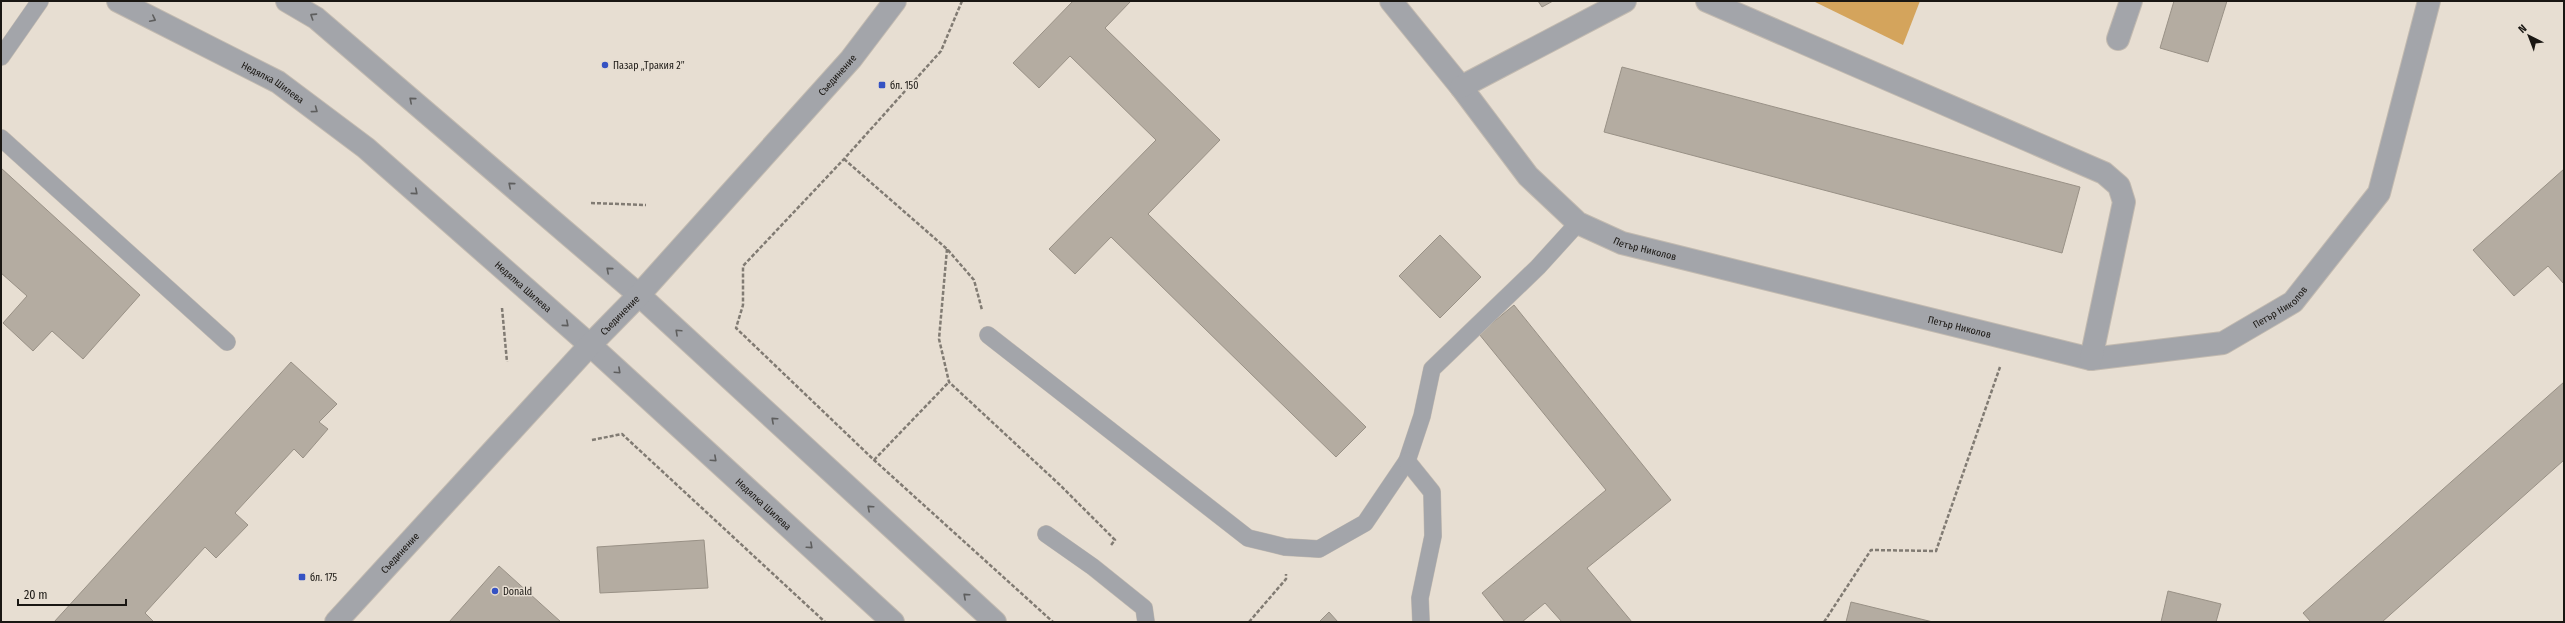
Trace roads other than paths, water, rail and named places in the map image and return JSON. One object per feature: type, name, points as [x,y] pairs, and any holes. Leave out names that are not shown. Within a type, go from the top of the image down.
[{"type":"street","name":"Недялка Шилева","points":[[118,1],[278,82],[366,148],[590,345],[894,622]]},
{"type":"street","points":[[287,1],[316,18],[639,296],[995,622]]},
{"type":"street","name":"Съединение","points":[[336,622],[590,345],[639,296],[851,59],[895,1]]},
{"type":"street","name":"Петър Николов","points":[[1391,1],[1461,88],[1528,176],[1578,222],[1622,243],[2091,359],[2223,343],[2293,302],[2379,193],[2429,1]]},
{"type":"street","points":[[1461,88],[1625,1]]},
{"type":"street","points":[[1707,1],[2104,173],[2119,186],[2124,202],[2091,359]]},
{"type":"street","points":[[2118,39],[2131,1]]},
{"type":"lane","points":[[1,57],[40,1]]},
{"type":"lane","points":[[1,138],[227,342]]},
{"type":"lane","points":[[988,335],[1248,538],[1285,547],[1319,549],[1364,523],[1407,461],[1422,416],[1432,369],[1538,267],[1578,222]]},
{"type":"lane","points":[[1407,461],[1432,492],[1433,536],[1420,598],[1421,622]]},
{"type":"lane","points":[[1046,534],[1093,567],[1144,608],[1146,622]]},
{"type":"place","name":"Пазар „Тракия 2”","points":[[605,65]]},
{"type":"place","name":"бл. 150","points":[[882,85]]},
{"type":"place","name":"бл. 175","points":[[302,577]]},
{"type":"place","name":"Donald","points":[[495,591]]}]
